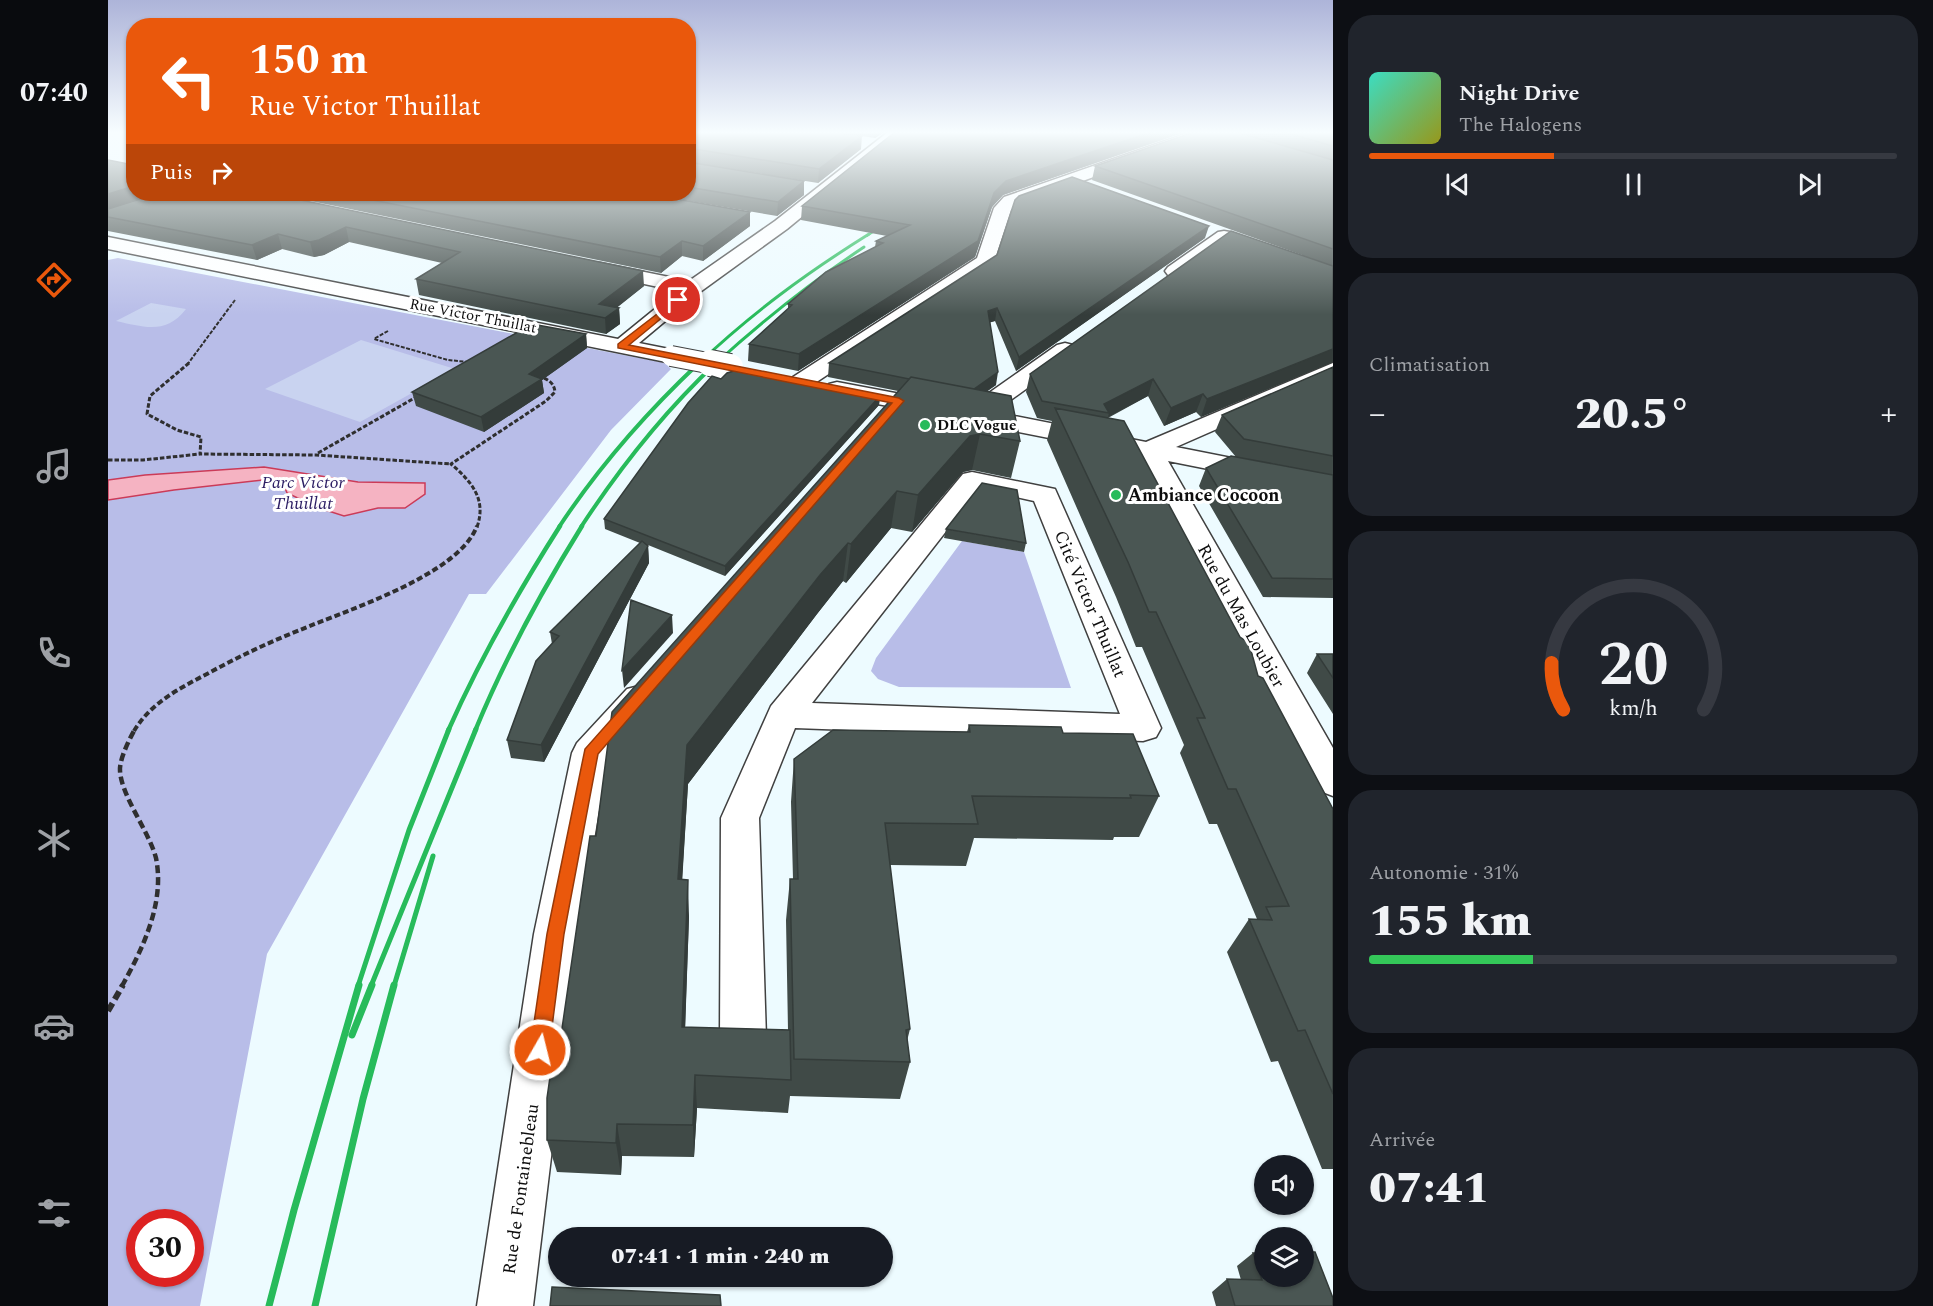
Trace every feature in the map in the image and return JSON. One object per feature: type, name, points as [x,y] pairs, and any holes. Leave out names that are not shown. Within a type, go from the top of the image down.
[{"type":"street","points":[[622,346],[693,288],[781,225],[821,193]]},
{"type":"street","points":[[1033,193],[1010,201],[1003,208],[986,261],[791,380],[887,414],[974,415],[1333,486]]},
{"type":"street","points":[[758,220],[781,225]]},
{"type":"street","points":[[1163,280],[1230,238],[1202,227]]},
{"type":"street","name":"Rue Victor Thuillat","points":[[108,243],[740,369]]},
{"type":"street","points":[[585,266],[693,288]]},
{"type":"street","points":[[974,415],[1078,341]]},
{"type":"street","points":[[1151,449],[1333,370]]},
{"type":"street","name":"Rue du Mas Loubier","points":[[1151,449],[1155,462],[1330,769]]},
{"type":"street","name":"Cité Victor Thuillat","points":[[743,1038],[740,818],[783,715],[972,480],[1045,495],[1143,728],[783,715]]},
{"type":"street","name":"Rue de Fontainebleau","points":[[505,1306],[556,934],[590,753],[662,671]]},
{"type":"path","points":[[200,454],[201,437],[177,430],[147,414],[150,396],[192,361],[227,308],[239,296],[273,275]]},
{"type":"path","points":[[430,307],[374,339],[447,360],[477,362],[467,368]]},
{"type":"path","points":[[108,460],[143,460],[200,454],[316,455],[452,464],[555,392],[554,385],[549,379],[539,376]]},
{"type":"path","points":[[316,455],[427,391]]},
{"type":"path","points":[[108,1011],[137,956],[155,911],[159,893],[159,874],[154,847],[124,785],[120,770],[130,736],[138,723],[164,700],[231,659],[406,585],[453,558],[475,535],[480,520],[477,496],[471,482],[452,464]]},
{"type":"green space","name":"Parc Victor Thuillat","points":[[118,258],[665,363],[671,369],[611,430],[486,594],[469,594],[267,954],[204,1285],[204,1209],[126,1209],[126,1287],[204,1287],[200,1306],[108,1306],[108,260]]},
{"type":"green space","points":[[962,541],[1024,552],[1071,688],[899,687],[878,679],[871,671],[876,658]]},
{"type":"shaded area","points":[[151,303],[186,309],[171,323],[162,326],[145,327],[116,321]]},
{"type":"shaded area","points":[[361,340],[455,369],[360,422],[265,389]]},
{"type":"shaded area","points":[[264,467],[358,482],[425,483],[425,494],[405,508],[378,508],[344,516],[319,508],[287,493],[281,478],[108,500],[108,480],[145,475]]},
{"type":"building","points":[[724,193],[789,193],[778,202]]},
{"type":"building","points":[[818,193],[994,193],[978,241],[799,354],[749,344],[792,305],[788,304],[826,272],[883,243],[876,241],[910,225],[802,206]]},
{"type":"building","points":[[1028,193],[1117,193],[1209,226],[1019,357],[997,308],[988,311],[998,372],[974,389],[829,363],[997,255],[1015,200]]},
{"type":"building","points":[[1172,193],[1333,193],[1333,249]]},
{"type":"building","points":[[134,201],[306,201],[643,271],[599,304],[619,308],[605,318],[416,279],[460,252],[346,227],[310,242],[278,234],[252,245],[108,217],[108,209]]},
{"type":"building","points":[[377,201],[688,201],[750,212],[703,246],[682,241],[660,257]]},
{"type":"building","points":[[1231,231],[1333,266],[1333,349],[1207,399],[1203,394],[1171,408],[1153,379],[1104,404],[1109,413],[1042,401],[1030,374]]},
{"type":"building","points":[[532,324],[586,334],[529,374],[542,379],[481,417],[412,392]]},
{"type":"building","points":[[1333,367],[1333,456],[1244,439],[1222,415]]},
{"type":"building","points":[[740,369],[880,396],[725,566],[604,519],[688,403],[712,376],[721,379],[727,373]]},
{"type":"building","points":[[911,377],[1011,396],[1020,441],[980,434],[970,436],[918,495],[897,491],[851,544],[848,543],[820,575],[687,745],[678,879],[688,880],[682,1027],[790,1030],[791,1080],[695,1075],[693,1125],[617,1124],[616,1143],[547,1140],[547,1098],[553,1056],[558,1056],[590,836],[596,836],[612,712]]},
{"type":"building","points":[[1055,408],[1124,421],[1240,637],[1249,643],[1258,676],[1263,678],[1333,809],[1333,1094],[1305,1030],[1298,1031],[1249,919],[1272,920],[1266,907],[1289,906],[1236,789],[1228,789],[1197,718],[1205,718],[1156,612],[1149,612],[1128,562]]},
{"type":"building","points":[[1231,456],[1333,475],[1333,579],[1272,578],[1206,468]]},
{"type":"building","points":[[982,483],[1017,490],[1026,543],[946,529]]},
{"type":"building","points":[[642,541],[648,546],[541,745],[507,740],[536,661],[559,636],[550,632]]},
{"type":"building","points":[[631,600],[672,615],[622,670]]},
{"type":"building","points":[[1317,654],[1333,654],[1333,678]]},
{"type":"building","points":[[969,725],[1061,727],[1063,733],[1133,734],[1159,796],[1130,795],[1131,798],[972,796],[978,824],[885,823],[910,1029],[906,1030],[910,1062],[794,1059],[790,879],[798,879],[794,759],[833,730],[970,732]]},
{"type":"building","points":[[1315,1252],[1333,1298],[1333,1306],[1235,1306],[1227,1279],[1254,1280],[1254,1287],[1314,1287]]},
{"type":"building","points":[[552,1287],[720,1295],[721,1306],[550,1306]]},
{"type":"railway","points":[[867,236],[884,225]]},
{"type":"railway","points":[[697,365],[738,328],[780,295],[869,234]]},
{"type":"railway","points":[[714,365],[787,303],[864,247]]},
{"type":"railway","points":[[581,527],[644,441],[716,363]]},
{"type":"railway","points":[[559,527],[624,441],[697,365]]},
{"type":"railway","points":[[448,731],[500,626],[560,526]]},
{"type":"railway","points":[[475,731],[524,626],[582,526]]},
{"type":"railway","points":[[358,986],[409,830],[449,729]]},
{"type":"railway","points":[[371,986],[476,729]]},
{"type":"railway","points":[[394,986],[433,856]]},
{"type":"railway","points":[[269,1306],[294,1210],[359,985]]},
{"type":"railway","points":[[352,1035],[372,985]]},
{"type":"railway","points":[[315,1306],[363,1099],[394,985]]},
{"type":"place","name":"DLC Vogue","points":[[925,425]]},
{"type":"place","name":"Ambiance Cocoon","points":[[1116,495]]},
{"type":"route","points":[[540,1050],[556,934],[590,753],[899,401],[622,346],[678,300]]}]
